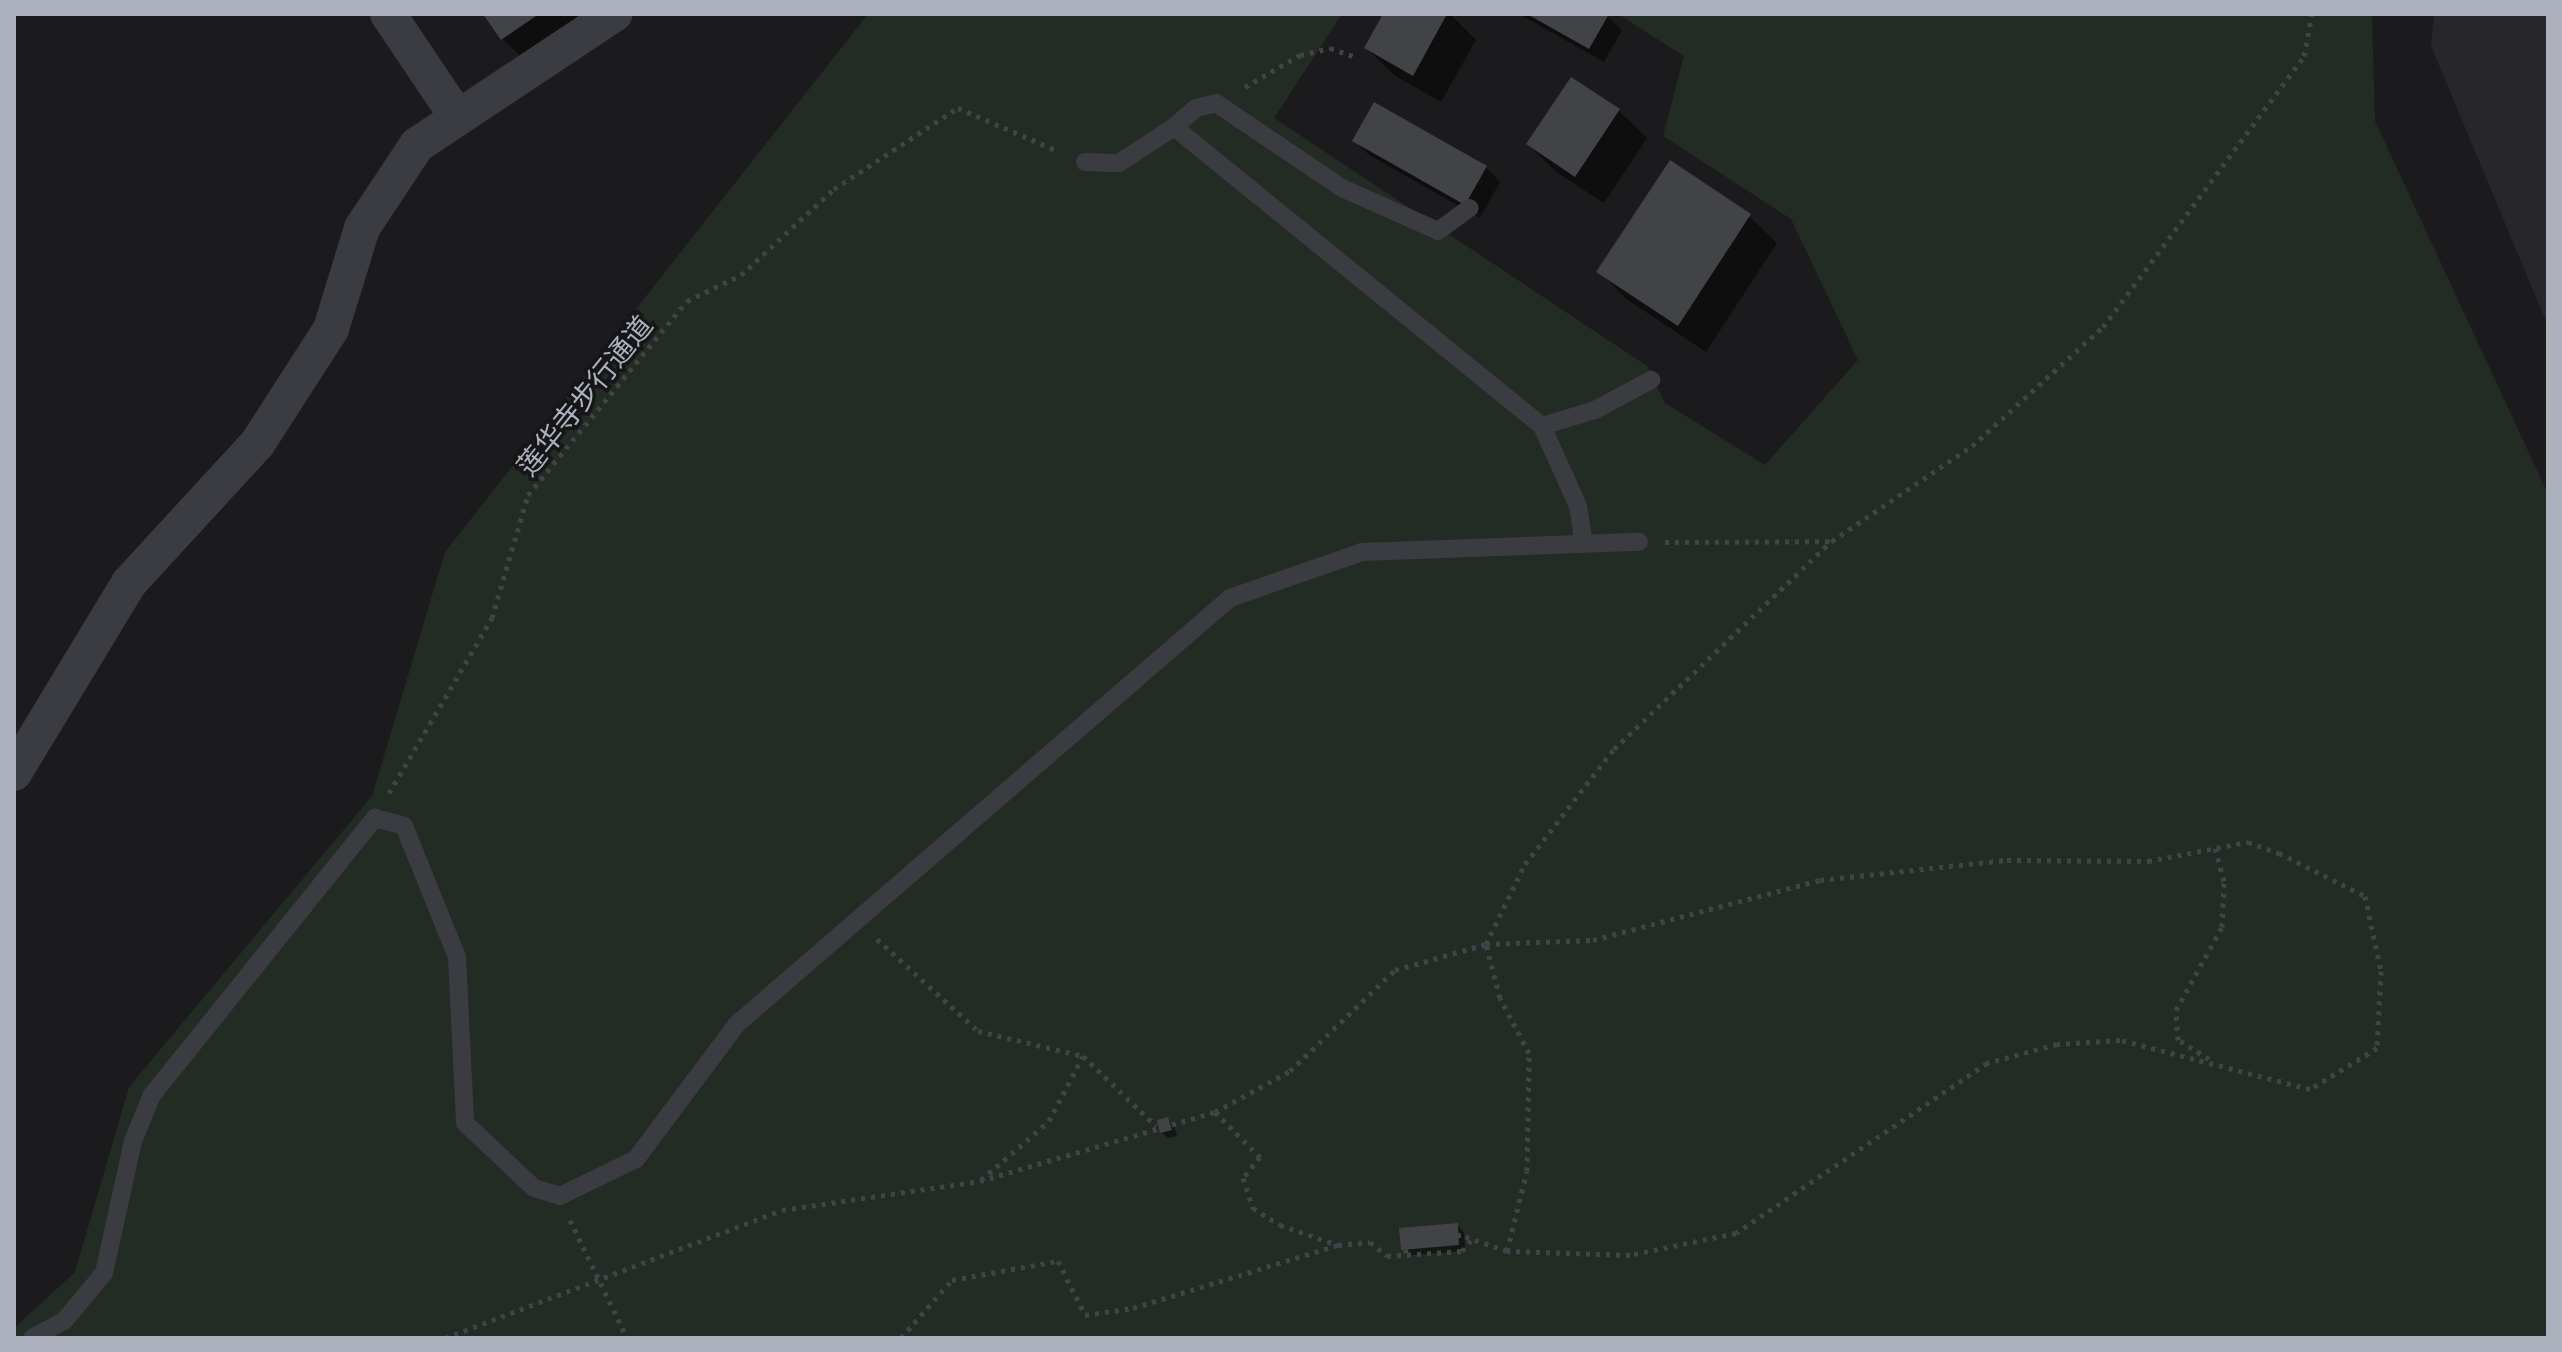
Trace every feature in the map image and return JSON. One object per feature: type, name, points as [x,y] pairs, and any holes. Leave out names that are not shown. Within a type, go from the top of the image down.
[{"type":"street","points":[[388,14],[458,118]]},
{"type":"street","points":[[14,773],[129,583],[257,444],[307,367],[331,329],[362,228],[417,145],[614,14]]},
{"type":"lane","points":[[1085,162],[1119,163],[1174,127],[1196,108],[1216,103],[1342,188],[1438,231],[1470,208]]},
{"type":"lane","points":[[1174,127],[1542,426],[1578,506],[1584,542]]},
{"type":"lane","points":[[1542,426],[1595,410],[1651,380]]},
{"type":"lane","points":[[32,1338],[64,1321],[104,1273],[133,1141],[152,1095],[375,818],[404,826],[457,957],[465,1123],[534,1188],[560,1196],[636,1159],[737,1024],[1230,598],[1362,552],[1639,542]]},
{"type":"path","points":[[1507,1251],[1527,1171],[1529,1053],[1500,998],[1486,944],[1525,864],[1614,749],[1832,541],[1972,446],[2103,327],[2304,56],[2312,14]]},
{"type":"path","points":[[1216,103],[1300,55],[1330,48],[1353,56]]},
{"type":"path","name":"莲华寺步行通道","points":[[375,818],[492,618],[528,495],[687,301],[741,275],[834,189],[958,108],[1085,162]]},
{"type":"path","points":[[1639,542],[1832,541]]},
{"type":"path","points":[[445,1338],[598,1283],[782,1210],[980,1181],[1215,1112],[1290,1071],[1395,970],[1486,944],[1593,940],[1820,880],[2007,860],[2148,861],[2248,842],[2279,853],[2365,896],[2381,971],[2377,1048],[2310,1089],[2214,1061],[2120,1040],[2057,1044],[1987,1063],[1736,1233],[1630,1255],[1507,1251],[1461,1235],[1405,1239],[1406,1255]]},
{"type":"path","points":[[2214,1061],[2178,1040],[2176,1010],[2222,927],[2224,881],[2215,848]]},
{"type":"path","points":[[858,922],[978,1031],[1083,1056],[1157,1127]]},
{"type":"path","points":[[980,1181],[1049,1121],[1083,1056]]},
{"type":"path","points":[[1215,1112],[1260,1157],[1243,1178],[1253,1208],[1280,1225],[1338,1245]]},
{"type":"path","points":[[560,1196],[598,1283],[627,1338]]},
{"type":"path","points":[[901,1338],[952,1280],[1058,1261],[1085,1315],[1133,1308],[1338,1245],[1370,1242],[1387,1256],[1462,1251],[1471,1240]]},
{"type":"shaded area","points":[[868,14],[1342,14],[1274,118],[1647,366],[1665,403],[1765,465],[1858,360],[1791,219],[1663,136],[1684,56],[1618,14],[2372,14],[2375,121],[2548,494],[2548,1338],[14,1338],[14,1328],[75,1272],[129,1087],[372,796],[445,552]]},
{"type":"shaded area","points":[[2434,14],[2548,14],[2548,326],[2431,46]]},
{"type":"building","points":[[483,14],[539,14],[501,40]]},
{"type":"building","points":[[1383,14],[1447,14],[1413,76],[1364,48]]},
{"type":"building","points":[[1527,14],[1609,14],[1589,49]]},
{"type":"building","points":[[1571,77],[1620,109],[1575,177],[1526,144]]},
{"type":"building","points":[[1374,102],[1487,166],[1465,205],[1352,141]]},
{"type":"building","points":[[1670,160],[1751,214],[1678,326],[1596,272]]},
{"type":"building","points":[[1168,1117],[1172,1130],[1160,1133],[1157,1120]]},
{"type":"building","points":[[1458,1223],[1459,1245],[1401,1250],[1399,1228]]}]
